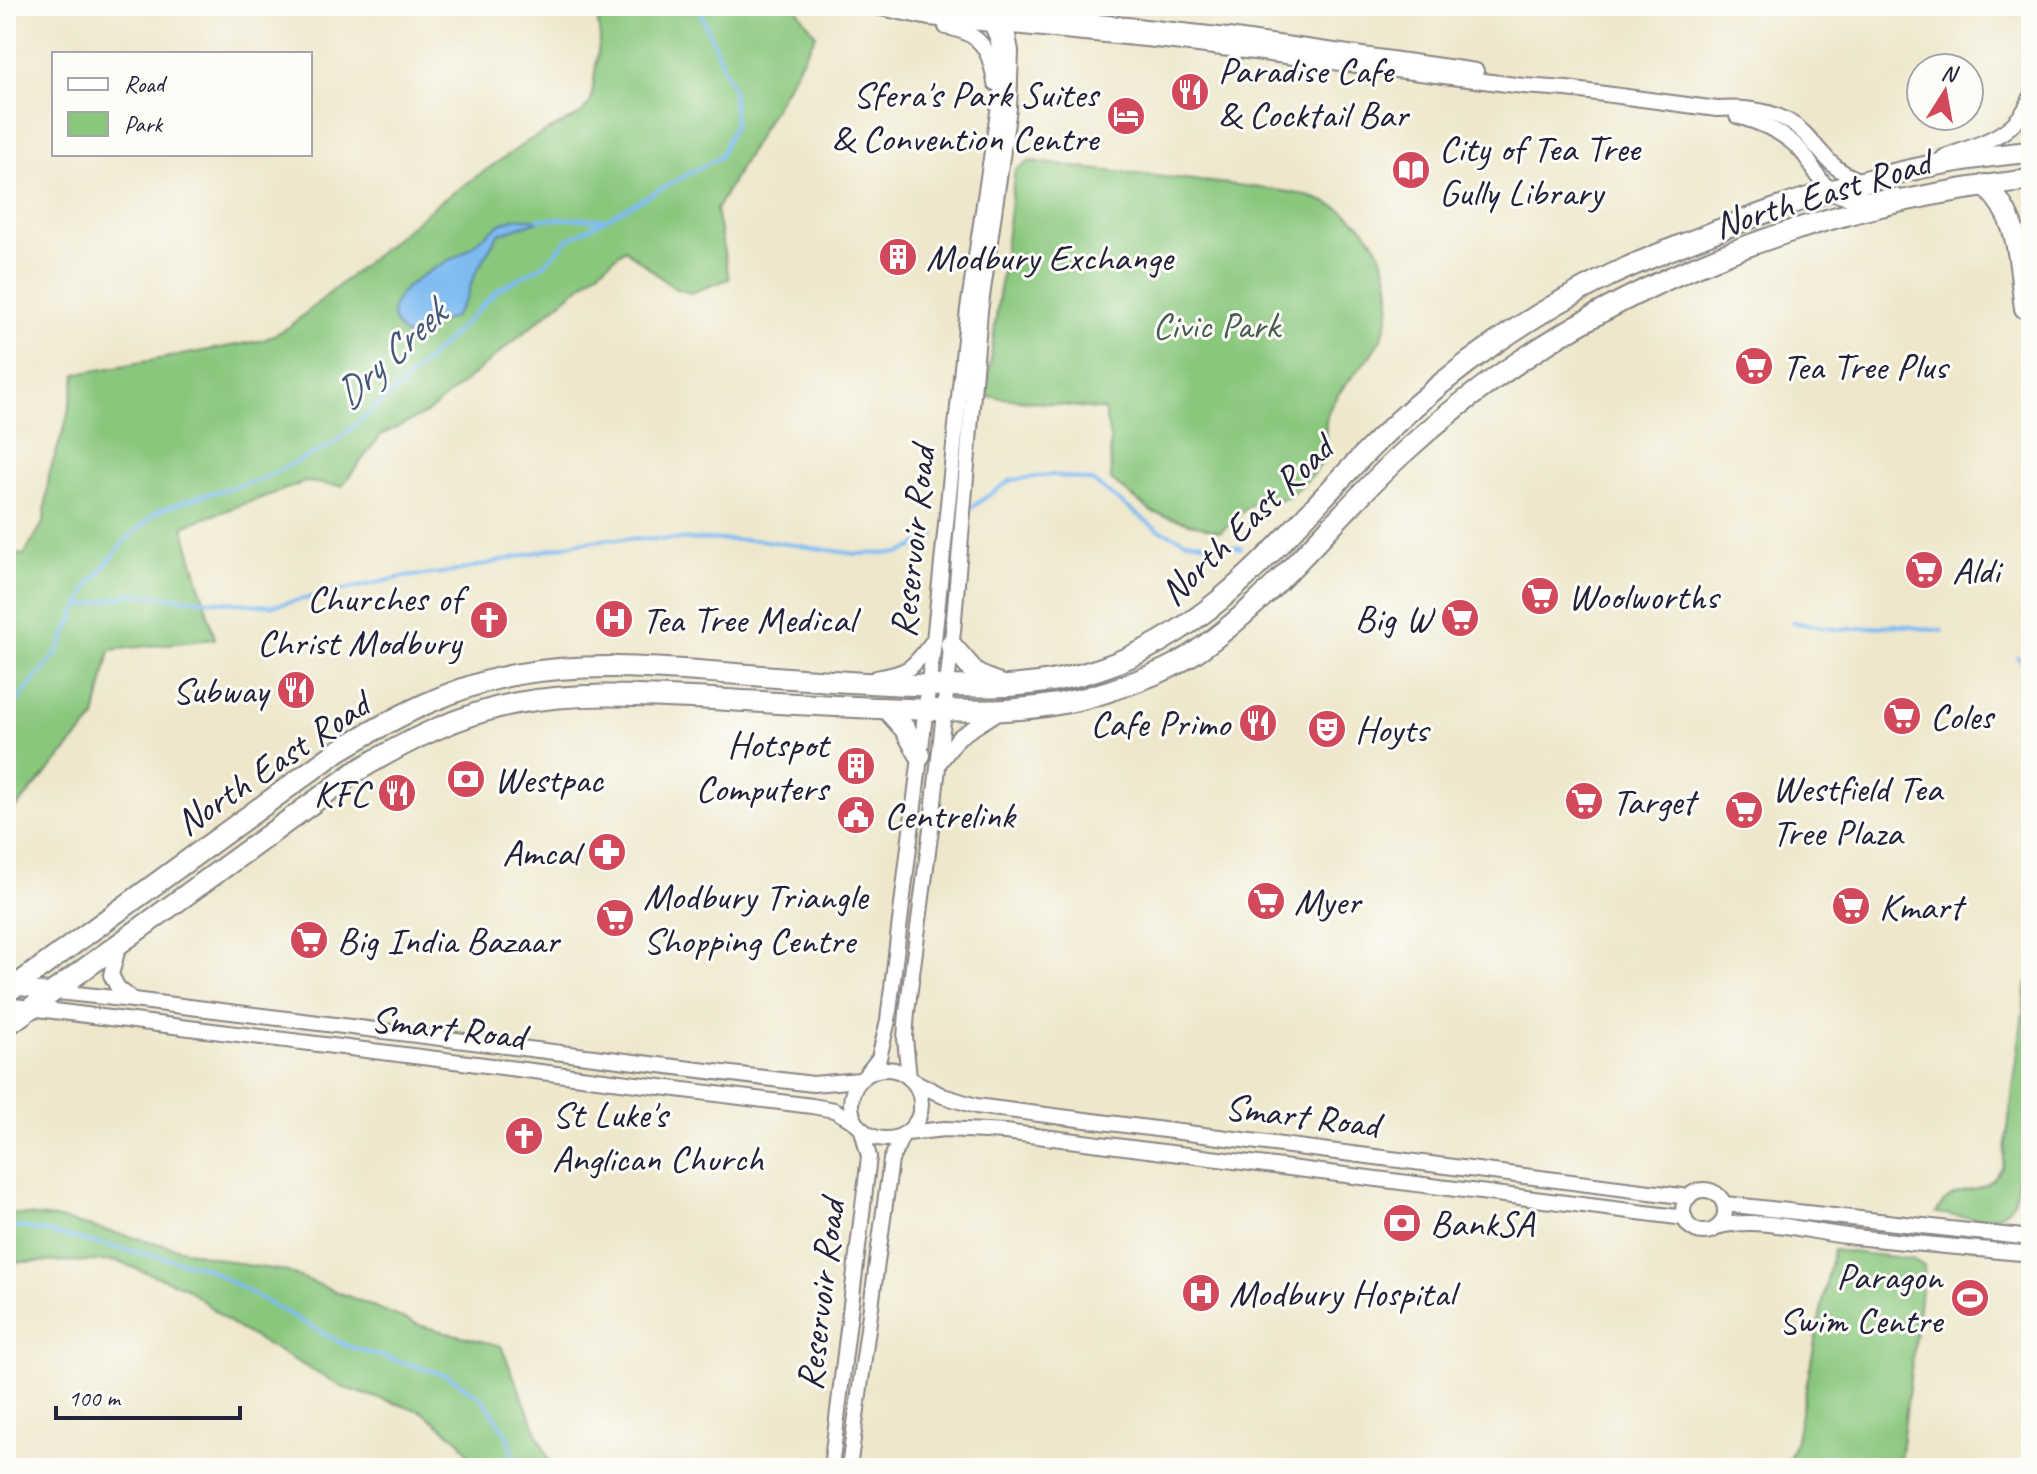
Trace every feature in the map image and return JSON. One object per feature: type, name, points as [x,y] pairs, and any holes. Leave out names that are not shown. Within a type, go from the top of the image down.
[{"type":"highway","name":"North East Road","points":[[8,993],[327,759],[374,729],[463,689],[516,675],[569,668],[634,666],[848,683],[1007,688],[1079,676],[1117,663],[1189,626],[1217,603],[1426,396],[1490,347],[1603,279],[1750,218],[1830,190],[1956,161],[2031,152]]},
{"type":"highway","name":"North East Road","points":[[6,1026],[324,793],[411,740],[516,703],[623,695],[998,712],[1046,707],[1088,698],[1130,684],[1178,663],[1222,632],[1397,458],[1472,393],[1546,344],[1654,286],[1798,229],[1895,200],[2031,180]]},
{"type":"highway","points":[[1985,185],[2002,202],[2013,225],[2025,308]]},
{"type":"highway","points":[[1643,261],[1654,286]]},
{"type":"highway","points":[[1282,541],[1298,559]]},
{"type":"highway","points":[[943,643],[977,675],[1007,688]]},
{"type":"highway","points":[[436,701],[468,701],[510,693],[516,703]]},
{"type":"highway","points":[[887,709],[929,760]]},
{"type":"highway","points":[[397,719],[411,740]]},
{"type":"main road","points":[[871,6],[995,15],[1166,41],[1523,86],[1717,109],[1752,110],[1784,119],[1807,136],[1831,165],[1862,181]]},
{"type":"main road","points":[[897,9],[923,6]]},
{"type":"main road","points":[[897,9],[974,35],[982,43],[990,59],[995,85],[989,169]]},
{"type":"main road","name":"Reservoir Road","points":[[943,643],[968,309],[1002,86],[995,15]]},
{"type":"main road","name":"Reservoir Road","points":[[910,1079],[905,1026],[929,760],[980,311],[1009,108],[1012,70],[995,15]]},
{"type":"main road","points":[[1910,170],[1988,141],[2010,129],[2023,116],[2031,97]]},
{"type":"main road","points":[[1717,109],[1763,124],[1790,140],[1830,190],[1853,198],[1930,193]]},
{"type":"main road","points":[[848,683],[903,673],[943,643]]},
{"type":"main road","name":"Reservoir Road","points":[[863,1078],[879,1058],[886,1032],[935,710]]},
{"type":"main road","points":[[929,760],[998,712]]},
{"type":"main road","points":[[119,944],[111,964],[111,975],[118,988],[133,1000]]},
{"type":"main road","name":"Smart Road","points":[[8,993],[53,992],[133,1000],[813,1084],[863,1078]]},
{"type":"main road","name":"Smart Road","points":[[8,993],[31,1008],[797,1104],[834,1110],[858,1126]]},
{"type":"main road","points":[[885,1069],[895,1070],[910,1079],[918,1089],[921,1105],[917,1121],[904,1135],[881,1139],[858,1126],[850,1104],[853,1091],[863,1078],[885,1069]]},
{"type":"main road","name":"Smart Road","points":[[910,1079],[943,1096],[976,1106],[1689,1197]]},
{"type":"main road","name":"Reservoir Road","points":[[831,1468],[869,1157],[858,1126]]},
{"type":"main road","name":"Smart Road","points":[[904,1135],[945,1129],[1005,1132],[1685,1218]]},
{"type":"main road","name":"Reservoir Road","points":[[849,1468],[891,1160],[904,1135]]},
{"type":"main road","points":[[1720,1226],[1725,1215],[1725,1204],[1716,1194],[1700,1190],[1689,1197],[1684,1208],[1685,1218],[1691,1227],[1703,1232],[1742,1221],[1762,1222],[1813,1231],[2031,1254]]},
{"type":"main road","points":[[1725,1204],[2031,1238]]},
{"type":"green space","points":[[602,6],[795,6],[816,35],[716,210],[729,279],[690,293],[674,288],[625,249],[427,413],[381,435],[342,486],[305,482],[183,526],[215,639],[110,650],[95,718],[9,816],[6,867],[6,553],[24,555],[44,521],[49,474],[66,423],[76,374],[264,340],[289,327],[438,203],[528,141],[581,114],[591,101]]},
{"type":"green space","name":"Civic Park","points":[[1031,161],[1296,193],[1330,204],[1364,229],[1385,265],[1389,307],[1385,327],[1376,347],[1329,410],[1325,454],[1311,477],[1296,491],[1281,499],[1252,504],[1220,532],[1152,512],[1111,480],[1110,437],[1104,410],[986,396],[1015,170]]},
{"type":"green space","points":[[2027,982],[2031,982],[2031,1115],[2014,1201],[1999,1215],[1989,1217],[1968,1218],[1936,1213],[1955,1194],[1976,1189],[1991,1181],[2003,1166]]},
{"type":"green space","points":[[6,1213],[55,1218],[245,1265],[285,1271],[422,1326],[501,1346],[552,1468],[477,1468],[460,1441],[421,1411],[344,1388],[234,1326],[185,1287],[116,1261],[6,1262]]},
{"type":"green space","points":[[1833,1250],[1912,1259],[1924,1266],[1899,1468],[1785,1468],[1795,1444]]},
{"type":"water","points":[[516,218],[542,220],[498,234],[454,317],[406,336],[395,322],[393,309],[398,297],[409,286],[464,252],[500,224]]},
{"type":"waterway","name":"Dry Creek","points":[[6,710],[13,706],[57,653],[88,587],[124,542],[158,511],[259,480],[332,445],[399,388],[499,289],[544,265],[567,240],[720,157],[735,123],[733,90],[701,13],[701,6]]},
{"type":"waterway","points":[[537,219],[602,219]]},
{"type":"waterway","points":[[972,507],[1011,480],[1052,475],[1092,481],[1157,529],[1187,541],[1241,548]]},
{"type":"waterway","points":[[79,607],[132,594],[272,606],[403,577],[452,572],[577,543],[611,539],[760,540],[855,554],[901,553],[935,535]]},
{"type":"waterway","points":[[1792,622],[1840,630],[1896,625],[1942,631]]},
{"type":"waterway","points":[[2017,657],[2031,668]]},
{"type":"waterway","points":[[6,1228],[22,1227],[202,1266],[347,1346],[449,1376],[483,1399],[505,1431],[519,1468]]},
{"type":"place","name":"Paradise Cafe & Cocktail Bar","points":[[1190,92]]},
{"type":"place","name":"Sfera's Park Suites & Convention Centre","points":[[1126,116]]},
{"type":"place","name":"City of Tea Tree Gully Library","points":[[1411,170]]},
{"type":"place","name":"Modbury Exchange","points":[[898,257]]},
{"type":"place","name":"Tea Tree Plus","points":[[1754,366]]},
{"type":"place","name":"Aldi","points":[[1924,570]]},
{"type":"place","name":"Woolworths","points":[[1540,596]]},
{"type":"place","name":"Big W","points":[[1460,618]]},
{"type":"place","name":"Tea Tree Medical","points":[[614,619]]},
{"type":"place","name":"Churches of Christ Modbury","points":[[489,620]]},
{"type":"place","name":"Subway","points":[[296,690]]},
{"type":"place","name":"Coles","points":[[1902,716]]},
{"type":"place","name":"Cafe Primo","points":[[1258,723]]},
{"type":"place","name":"Hoyts","points":[[1327,729]]},
{"type":"place","name":"Hotspot Computers","points":[[856,766]]},
{"type":"place","name":"Westpac","points":[[466,779]]},
{"type":"place","name":"KFC","points":[[397,793]]},
{"type":"place","name":"Target","points":[[1584,801]]},
{"type":"place","name":"Westfield Tea Tree Plaza","points":[[1744,810]]},
{"type":"place","name":"Centrelink","points":[[856,815]]},
{"type":"place","name":"Amcal","points":[[607,852]]},
{"type":"place","name":"Myer","points":[[1266,901]]},
{"type":"place","name":"Kmart","points":[[1851,906]]},
{"type":"place","name":"Modbury Triangle Shopping Centre","points":[[615,918]]},
{"type":"place","name":"Big India Bazaar","points":[[309,940]]},
{"type":"place","name":"St Luke's Anglican Church","points":[[524,1136]]},
{"type":"place","name":"BankSA","points":[[1402,1223]]},
{"type":"place","name":"Modbury Hospital","points":[[1201,1293]]},
{"type":"place","name":"Paragon Swim Centre","points":[[1970,1298]]}]
